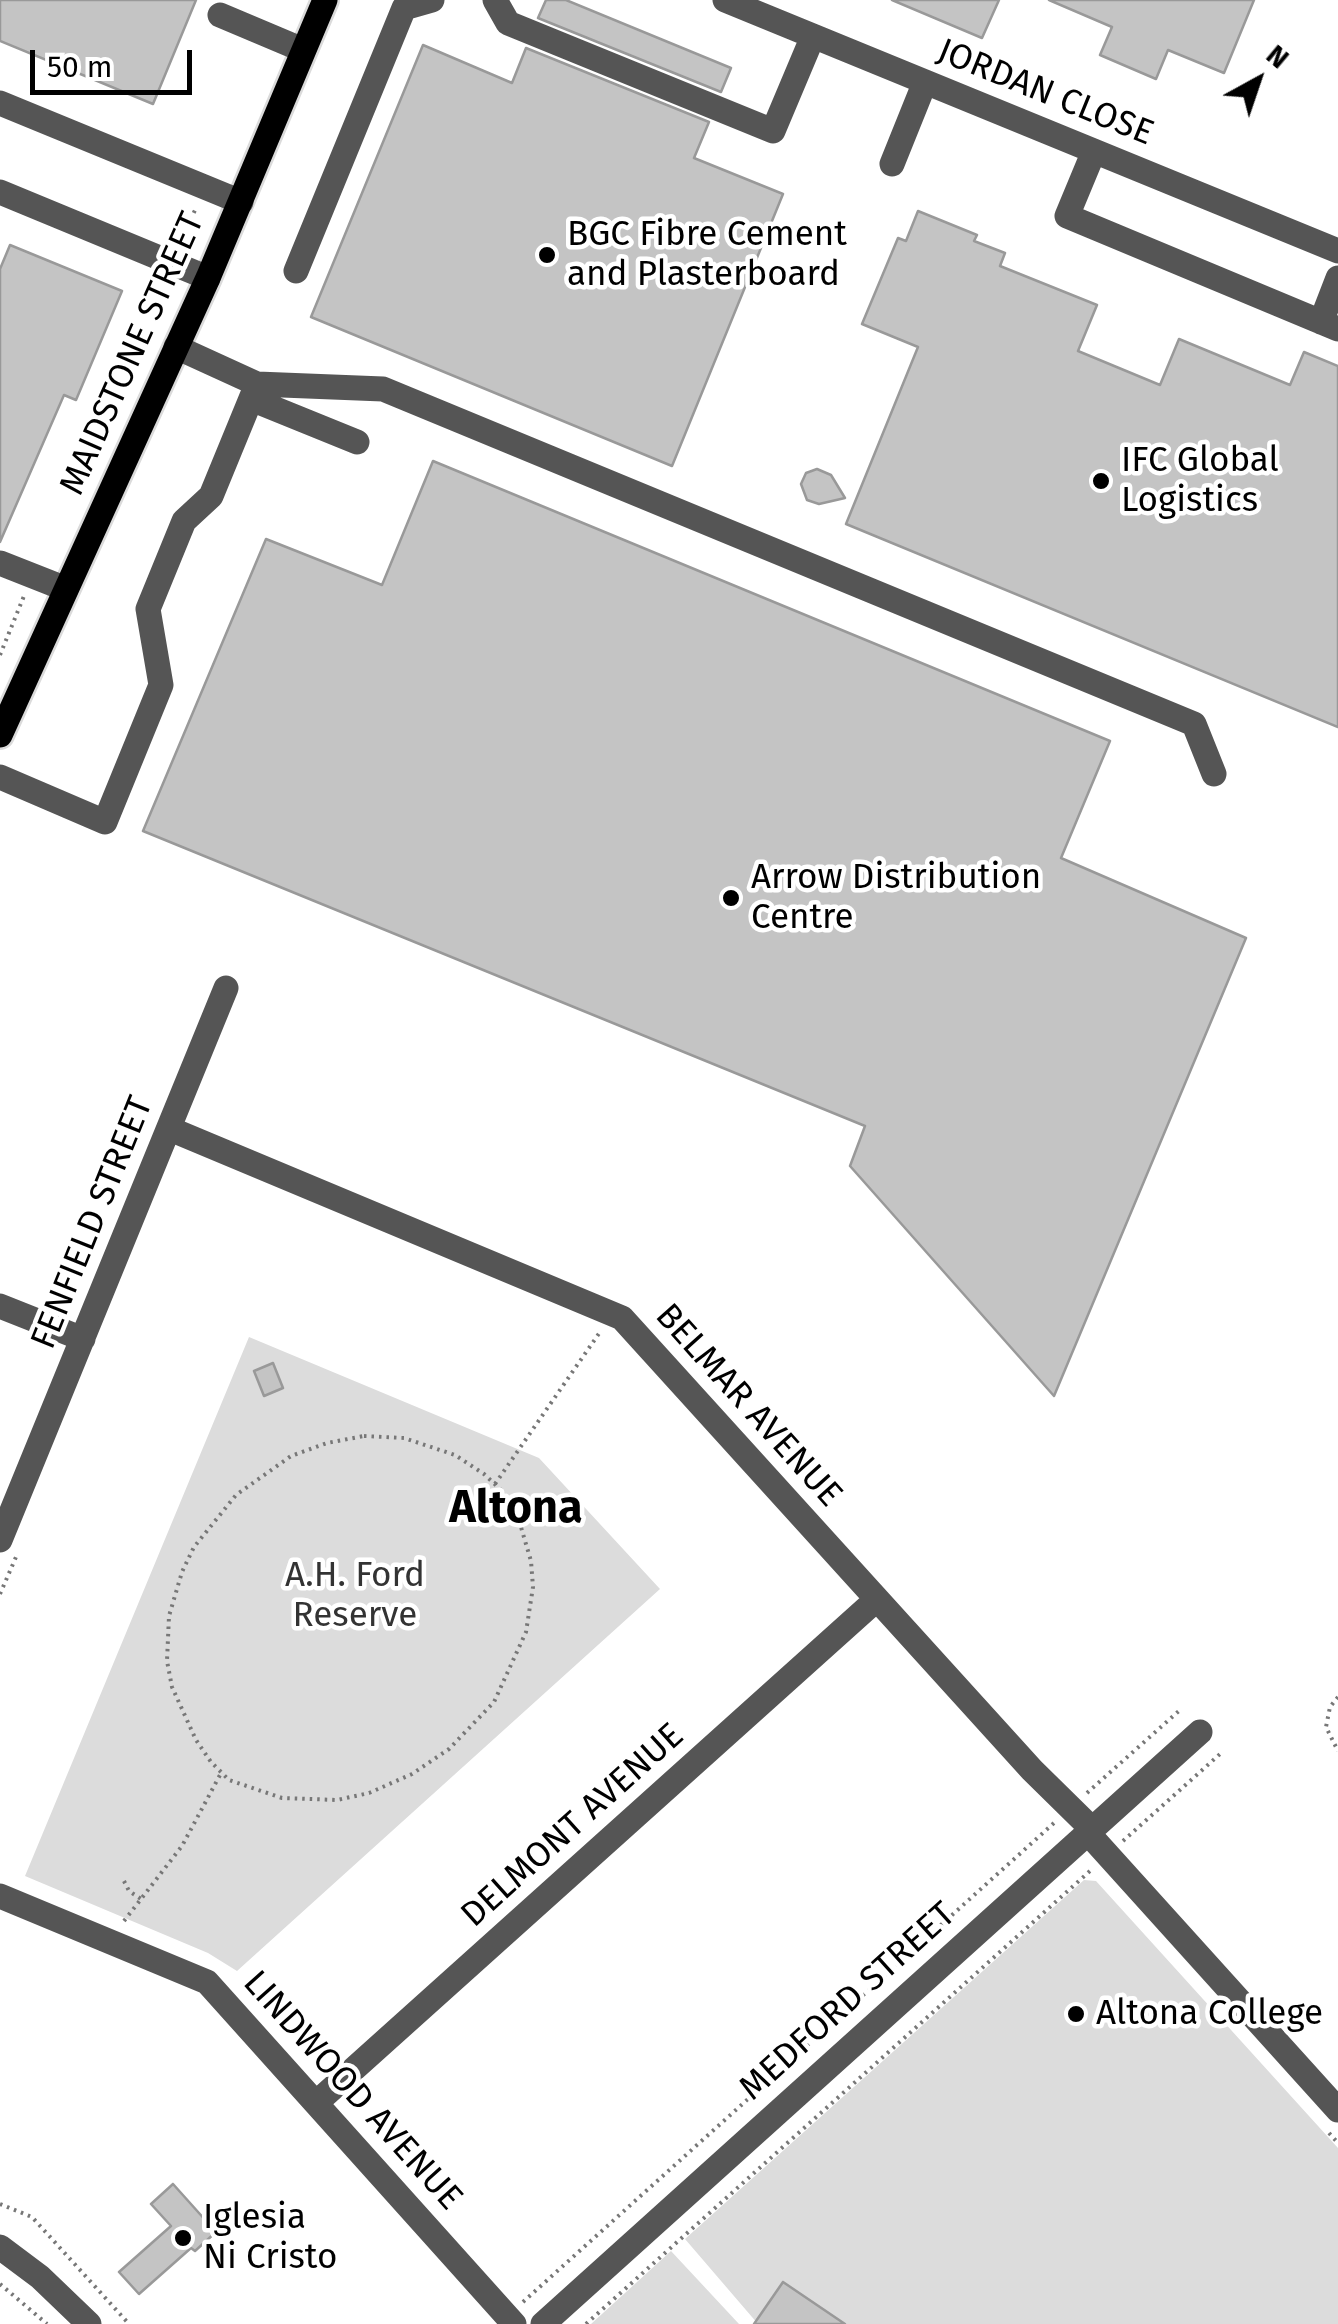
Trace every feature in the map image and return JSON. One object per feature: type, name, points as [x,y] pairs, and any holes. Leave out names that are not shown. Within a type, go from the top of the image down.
[{"type":"main road","name":"MAIDSTONE STREET","points":[[0,735],[208,278],[325,0]]},
{"type":"street","points":[[296,271],[404,8],[432,0]]},
{"type":"street","points":[[494,0],[508,23],[773,132],[813,36]]},
{"type":"street","name":"JORDAN CLOSE","points":[[725,0],[1338,250]]},
{"type":"street","points":[[220,15],[303,50]]},
{"type":"street","points":[[892,164],[925,82]]},
{"type":"street","points":[[0,102],[241,202]]},
{"type":"street","points":[[1094,151],[1067,216],[1330,326],[1338,278]]},
{"type":"street","points":[[0,192],[208,278]]},
{"type":"street","points":[[176,347],[254,392],[357,442]]},
{"type":"street","points":[[254,392],[382,389],[401,396],[1194,724],[1214,774]]},
{"type":"street","points":[[0,777],[104,822],[161,685],[148,609],[184,522],[211,496],[254,392]]},
{"type":"street","points":[[0,563],[66,589]]},
{"type":"street","name":"FENFIELD STREET","points":[[0,1540],[226,988]]},
{"type":"street","name":"BELMAR AVENUE","points":[[170,1130],[622,1318],[1338,2110]]},
{"type":"street","points":[[0,1306],[83,1339]]},
{"type":"street","name":"DELMONT AVENUE","points":[[316,2104],[876,1600]]},
{"type":"street","name":"MEDFORD STREET","points":[[543,2324],[1200,1732]]},
{"type":"street","name":"LINDWOOD AVENUE","points":[[0,1896],[208,1982],[316,2104],[518,2313]]},
{"type":"street","points":[[0,2247],[40,2277],[89,2324]]},
{"type":"path","points":[[171,263],[205,187]]},
{"type":"path","points":[[0,655],[25,596],[13,592]]},
{"type":"path","points":[[495,1484],[600,1332],[610,1336]]},
{"type":"path","points":[[364,1436],[422,1442],[468,1462],[495,1484],[518,1517],[530,1561],[532,1586],[526,1632],[516,1659],[494,1702],[478,1721],[449,1749],[394,1784],[337,1800],[282,1798],[220,1774],[196,1740],[172,1687],[168,1616],[182,1572],[200,1538],[236,1495],[291,1456],[364,1436]]},
{"type":"path","points":[[1338,1697],[1330,1707],[1326,1727],[1338,1751]]},
{"type":"path","points":[[518,2313],[1180,1710]]},
{"type":"path","points":[[586,2324],[1220,1754]]},
{"type":"path","points":[[123,1922],[182,1846],[220,1774]]},
{"type":"path","points":[[124,1881],[141,1900]]},
{"type":"path","points":[[0,2204],[32,2217],[129,2324]]},
{"type":"path","points":[[0,2284],[46,2324]]},
{"type":"green space","name":"A.H. Ford Reserve","points":[[249,1337],[539,1458],[660,1589],[237,1971],[208,1953],[25,1876]]},
{"type":"green space","name":"Altona College","points":[[1084,1880],[1096,1881],[1338,2148],[1338,2324],[758,2324],[685,2239]]},
{"type":"green space","points":[[671,2251],[739,2324],[591,2324]]},
{"type":"building","points":[[0,0],[196,0],[153,104],[0,41]]},
{"type":"building","points":[[546,0],[566,0],[731,68],[721,92],[538,18]]},
{"type":"building","points":[[892,0],[999,0],[982,38]]},
{"type":"building","points":[[1049,0],[1254,0],[1224,73],[1168,50],[1156,79],[1100,55],[1112,27]]},
{"type":"building","name":"BGC Fibre Cement and Plasterboard","points":[[423,45],[512,83],[526,48],[709,122],[694,158],[783,194],[672,466],[311,317]]},
{"type":"building","name":"IFC Global Logistics","points":[[918,211],[977,235],[974,241],[1005,253],[1000,266],[1097,305],[1078,351],[1160,385],[1179,339],[1290,385],[1304,352],[1338,366],[1338,727],[846,524],[918,347],[862,324],[898,238],[906,241]]},
{"type":"building","points":[[10,245],[122,291],[76,400],[64,395],[0,542],[0,269]]},
{"type":"building","name":"Arrow Distribution Centre","points":[[433,461],[1110,741],[1061,858],[1246,938],[1054,1396],[850,1166],[865,1126],[143,831],[266,539],[382,585]]},
{"type":"building","points":[[817,469],[831,475],[845,498],[819,504],[807,500],[801,484],[806,473]]},
{"type":"building","points":[[273,1363],[283,1388],[264,1396],[254,1371]]},
{"type":"building","name":"Iglesia Ni Cristo","points":[[173,2184],[216,2232],[195,2251],[191,2248],[139,2294],[119,2272],[171,2226],[151,2204]]},
{"type":"building","points":[[783,2282],[845,2324],[754,2324]]},
{"type":"place","name":"BGC Fibre Cement and Plasterboard","points":[[547,255]]},
{"type":"place","name":"IFC Global Logistics","points":[[1101,481]]},
{"type":"place","name":"Arrow Distribution Centre","points":[[731,898]]},
{"type":"place","name":"Altona College","points":[[1076,2014]]},
{"type":"place","name":"Iglesia Ni Cristo","points":[[183,2238]]},
{"type":"district","name":"Altona","points":[[516,1509]]}]
